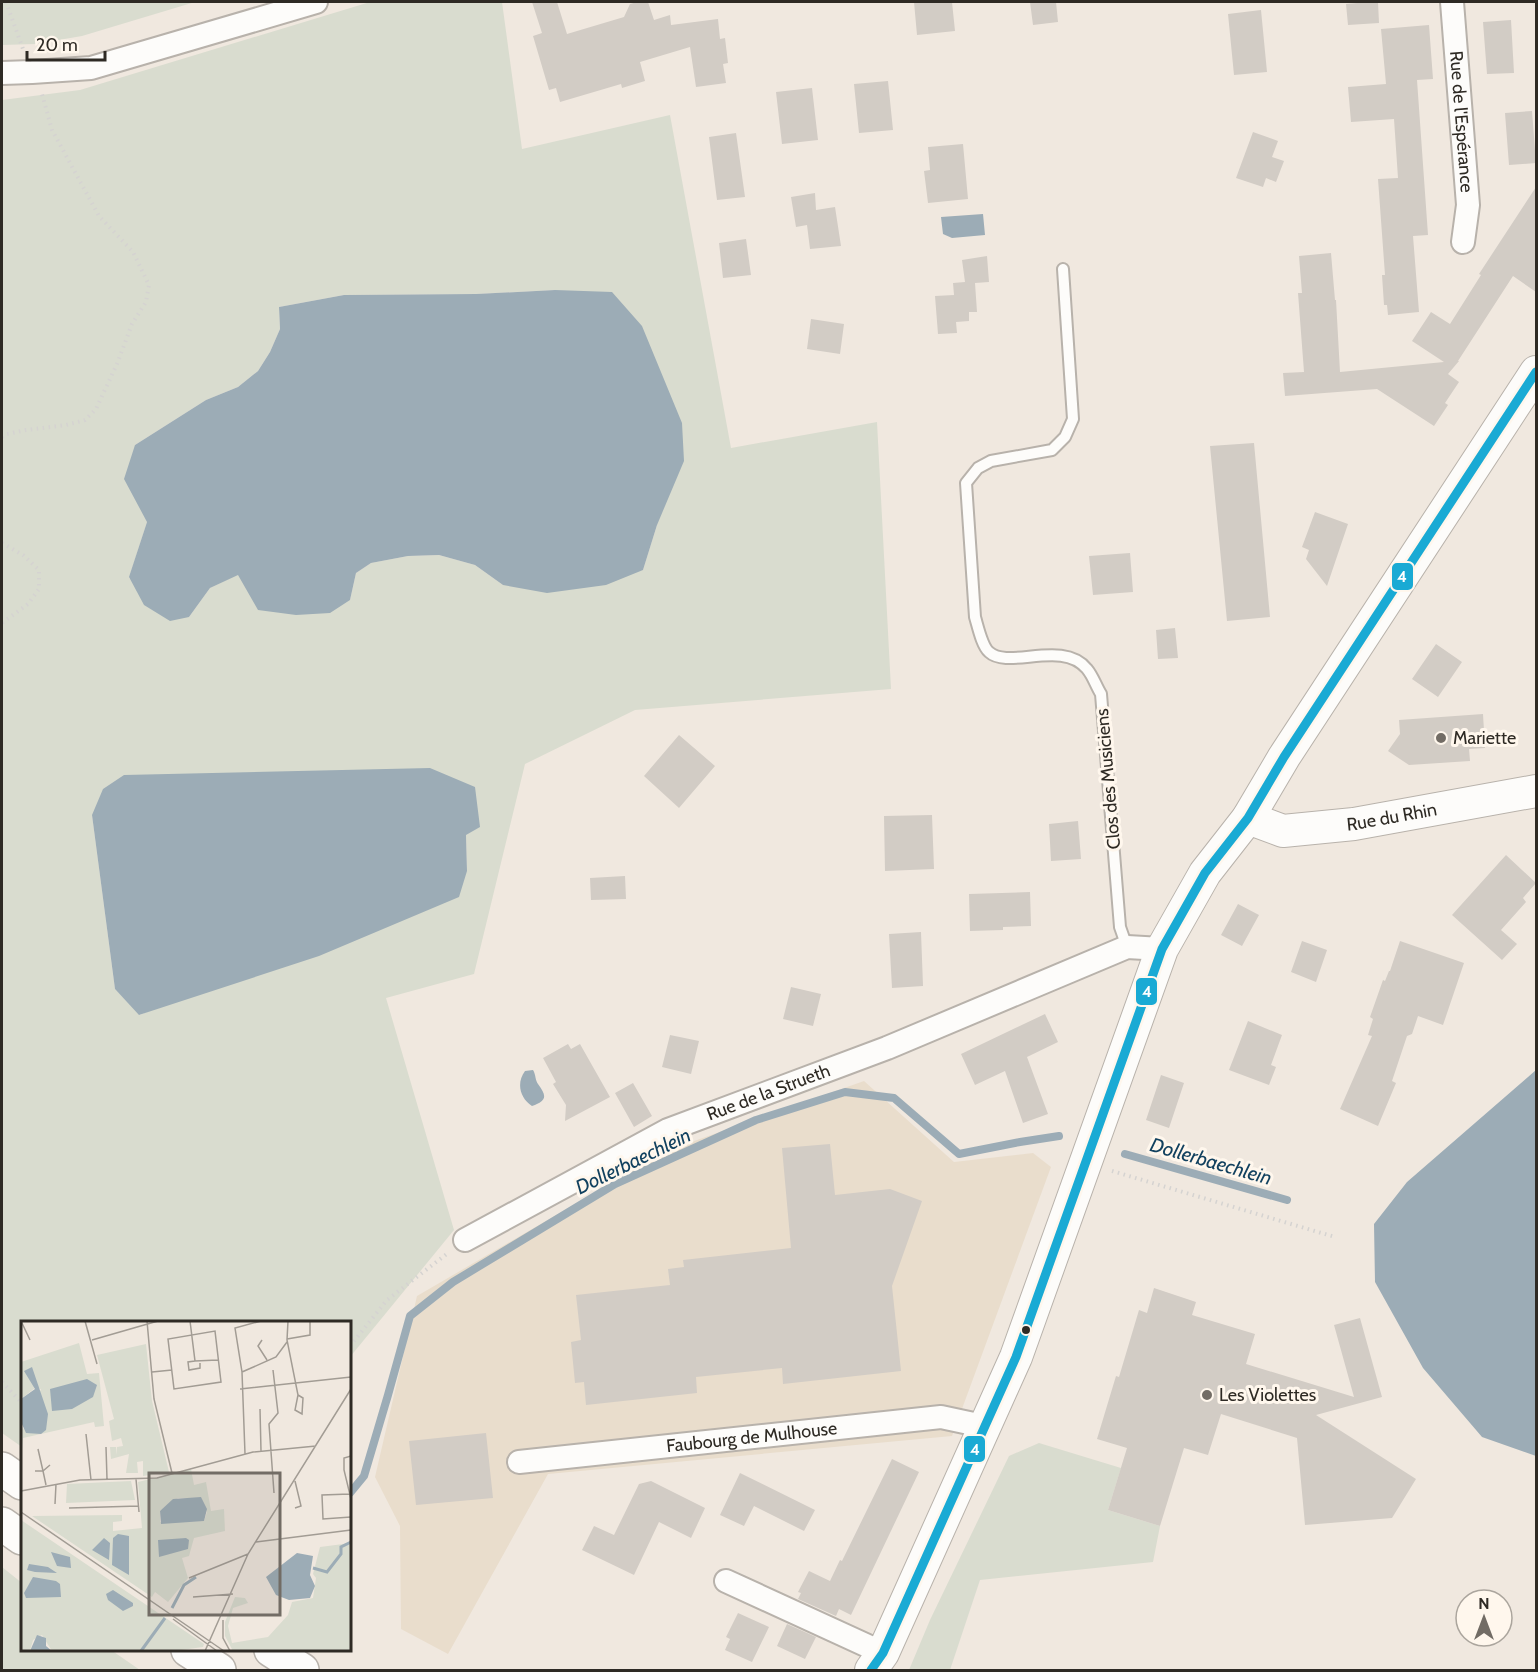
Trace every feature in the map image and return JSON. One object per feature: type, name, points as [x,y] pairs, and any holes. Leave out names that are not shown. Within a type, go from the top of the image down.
[{"type":"highway","points":[[2,1469],[21,1482]]},
{"type":"highway","points":[[2,1524],[21,1537]]},
{"type":"highway","points":[[189,1651],[219,1671]]},
{"type":"highway","points":[[272,1651],[303,1671]]},
{"type":"main road","points":[[878,1665],[983,1426],[1016,1357],[1162,950],[1206,873],[1248,818],[1284,758],[1536,372]]},
{"type":"main road","name":"Rue du Rhin","points":[[1248,818],[1283,831],[1292,831],[1354,825],[1536,791]]},
{"type":"street","points":[[2,73],[91,68],[271,8],[316,2]]},
{"type":"street","name":"Rue de l'Espérance","points":[[1452,2],[1468,206],[1463,242]]},
{"type":"street","name":"Rue de la Strueth","points":[[465,1240],[668,1130],[887,1048],[1127,947],[1162,950]]},
{"type":"street","name":"Faubourg de Mulhouse","points":[[519,1462],[941,1417],[983,1426]]},
{"type":"street","points":[[726,1581],[878,1665]]},
{"type":"lane","name":"Clos des Musiciens","points":[[1063,269],[1073,418],[1065,436],[1052,450],[991,461],[978,468],[966,483],[975,617],[988,652],[1001,658],[1068,656],[1087,668],[1101,694],[1120,927],[1127,947]]},
{"type":"path","points":[[2,437],[26,430],[85,420],[96,409],[132,324],[146,302],[149,285],[133,252],[99,216],[57,140],[6,2]]},
{"type":"path","points":[[2,543],[23,555],[39,570],[39,590],[28,604],[2,623]]},
{"type":"path","points":[[1086,1163],[1335,1237]]},
{"type":"path","points":[[351,1345],[387,1300],[465,1240]]},
{"type":"path","points":[[2,1382],[21,1402]]},
{"type":"shaded area","points":[[2,2],[195,2],[82,36],[35,44],[2,45]]},
{"type":"shaded area","points":[[370,2],[502,2],[522,149],[670,115],[731,448],[877,422],[891,689],[635,710],[525,764],[474,974],[386,998],[454,1230],[351,1356],[351,1321],[21,1321],[21,1446],[2,1433],[2,100],[80,90]],"holes":[[[555,290],[657,525],[643,570],[503,585],[475,565],[439,555],[408,556],[371,563],[356,573],[350,600],[238,574],[210,588],[189,617],[129,578],[147,522],[135,445],[206,400],[238,387],[258,371],[270,352],[280,329],[279,307],[344,295],[476,294]],[[92,815],[466,835],[467,871],[140,1015],[115,989]]]},
{"type":"shaded area","points":[[983,214],[985,235],[952,238],[943,234],[941,217]]},
{"type":"shaded area","points":[[555,290],[612,292],[642,326],[682,423],[684,461],[657,525],[643,570],[606,585],[547,593],[503,585],[475,565],[439,555],[408,556],[371,563],[356,573],[350,600],[330,613],[296,615],[258,610],[238,575],[210,588],[189,617],[170,621],[144,605],[129,577],[147,522],[124,479],[135,445],[206,400],[238,387],[258,371],[270,352],[280,329],[279,307],[344,295],[476,294]]},
{"type":"shaded area","points":[[430,768],[475,787],[480,827],[466,835],[467,871],[459,897],[319,956],[139,1015],[115,989],[92,815],[103,789],[124,775]]},
{"type":"shaded area","points":[[533,1070],[544,1098],[532,1106],[522,1095],[520,1085],[525,1071]]},
{"type":"shaded area","points":[[1536,1070],[1536,1456],[1482,1437],[1423,1368],[1375,1282],[1374,1224],[1407,1182]]},
{"type":"shaded area","points":[[864,1081],[954,1162],[1033,1153],[1051,1167],[952,1436],[548,1474],[448,1654],[401,1629],[400,1526],[375,1477],[417,1296],[666,1151]]},
{"type":"shaded area","points":[[1039,1443],[1121,1468],[1108,1510],[1160,1526],[1153,1562],[980,1580],[950,1670],[909,1670],[930,1620],[1009,1456]]},
{"type":"shaded area","points":[[2,1567],[21,1582],[21,1651],[112,1651],[140,1670],[2,1670]]},
{"type":"building","points":[[532,2],[557,2],[567,34],[624,17],[630,4],[637,2],[648,2],[654,20],[670,15],[671,25],[718,19],[720,39],[725,38],[728,63],[723,64],[726,83],[696,87],[690,47],[640,62],[645,81],[622,88],[621,84],[560,102],[556,88],[549,90],[533,36],[542,33]]},
{"type":"building","points":[[914,2],[952,2],[955,31],[917,35]]},
{"type":"building","points":[[1030,2],[1056,2],[1058,22],[1033,25]]},
{"type":"building","points":[[1378,2],[1379,23],[1348,25],[1346,4]]},
{"type":"building","points":[[1261,10],[1267,72],[1234,75],[1228,14]]},
{"type":"building","points":[[1511,20],[1514,73],[1487,74],[1483,22]]},
{"type":"building","points":[[1429,25],[1433,79],[1417,80],[1428,235],[1413,236],[1419,312],[1388,315],[1387,305],[1384,305],[1382,275],[1385,275],[1378,179],[1398,178],[1394,119],[1351,122],[1348,87],[1386,84],[1381,29]]},
{"type":"building","points":[[888,81],[893,130],[859,133],[854,84]]},
{"type":"building","points":[[812,88],[818,140],[782,144],[776,92]]},
{"type":"building","points":[[1532,111],[1536,163],[1509,165],[1505,113]]},
{"type":"building","points":[[1253,132],[1278,141],[1272,157],[1284,161],[1276,182],[1266,178],[1263,187],[1236,178]]},
{"type":"building","points":[[736,133],[745,197],[717,200],[709,137]]},
{"type":"building","points":[[963,144],[968,199],[928,203],[924,171],[930,170],[928,147]]},
{"type":"building","points":[[1536,187],[1536,292],[1513,276],[1459,361],[1448,374],[1459,382],[1434,426],[1377,389],[1285,396],[1283,373],[1304,372],[1298,293],[1302,293],[1299,256],[1331,253],[1340,372],[1444,362],[1412,341],[1431,312],[1450,324],[1481,275],[1479,274]]},
{"type":"building","points":[[815,193],[816,210],[835,207],[841,246],[810,249],[807,225],[796,227],[791,197]]},
{"type":"building","points":[[746,239],[751,275],[723,278],[719,243]]},
{"type":"building","points":[[987,256],[989,282],[975,283],[977,312],[969,312],[969,321],[956,322],[957,333],[938,334],[935,296],[954,295],[953,283],[965,282],[962,260]]},
{"type":"building","points":[[811,319],[844,324],[840,354],[807,349]]},
{"type":"building","points":[[1254,443],[1270,617],[1227,621],[1210,446]]},
{"type":"building","points":[[1315,512],[1348,524],[1327,586],[1306,559],[1309,550],[1302,547]]},
{"type":"building","points":[[1130,553],[1133,592],[1093,595],[1089,556]]},
{"type":"building","points":[[1175,628],[1178,658],[1158,659],[1156,630]]},
{"type":"building","points":[[1436,644],[1462,662],[1438,697],[1412,679]]},
{"type":"building","name":"Mariette","points":[[1483,714],[1485,748],[1469,749],[1470,761],[1409,765],[1388,751],[1400,734],[1399,720]]},
{"type":"building","points":[[679,735],[715,766],[679,808],[644,776]]},
{"type":"building","points":[[932,815],[934,869],[885,871],[884,816]]},
{"type":"building","points":[[1078,821],[1081,859],[1051,861],[1049,824]]},
{"type":"building","points":[[1506,855],[1536,883],[1523,898],[1526,902],[1501,930],[1517,944],[1502,960],[1452,915]]},
{"type":"building","points":[[625,876],[626,899],[591,900],[590,878]]},
{"type":"building","points":[[1030,892],[1031,926],[970,931],[969,894]]},
{"type":"building","points":[[1238,904],[1259,915],[1242,946],[1221,935]]},
{"type":"building","points":[[921,932],[923,986],[892,988],[889,934]]},
{"type":"building","points":[[1302,941],[1327,950],[1316,982],[1291,972]]},
{"type":"building","points":[[1400,941],[1464,963],[1443,1025],[1418,1016],[1412,1034],[1407,1036],[1392,1081],[1396,1083],[1378,1126],[1340,1109],[1372,1036],[1368,1035],[1373,1019],[1370,1017]]},
{"type":"building","points":[[791,987],[821,994],[813,1026],[783,1019]]},
{"type":"building","points":[[1045,1014],[1058,1042],[1027,1057],[1048,1114],[1023,1123],[1005,1071],[975,1085],[961,1054]]},
{"type":"building","points":[[1248,1021],[1282,1035],[1271,1065],[1276,1067],[1269,1085],[1229,1070]]},
{"type":"building","points":[[670,1035],[699,1041],[691,1074],[662,1067]]},
{"type":"building","points":[[568,1044],[571,1049],[580,1044],[610,1097],[565,1121],[566,1105],[553,1084],[556,1082],[543,1058]]},
{"type":"building","points":[[1161,1075],[1184,1083],[1169,1128],[1146,1120]]},
{"type":"building","points":[[633,1083],[652,1116],[634,1127],[615,1093]]},
{"type":"building","points":[[830,1144],[835,1195],[890,1189],[922,1201],[892,1286],[901,1371],[783,1384],[782,1368],[696,1377],[697,1393],[586,1405],[584,1382],[575,1383],[571,1342],[581,1340],[576,1295],[670,1285],[668,1269],[684,1267],[683,1260],[791,1248],[782,1148]]},
{"type":"building","name":"Les Violettes","points":[[1154,1288],[1196,1302],[1192,1315],[1255,1334],[1246,1364],[1354,1397],[1334,1325],[1360,1318],[1382,1397],[1316,1415],[1416,1479],[1392,1518],[1305,1525],[1297,1438],[1221,1414],[1208,1455],[1184,1448],[1160,1526],[1108,1510],[1127,1448],[1097,1439],[1139,1310],[1147,1313]]},
{"type":"building","points":[[486,1433],[493,1498],[416,1505],[409,1441]]},
{"type":"building","points":[[892,1459],[919,1472],[851,1615],[839,1609],[836,1616],[798,1599],[801,1593],[798,1592],[809,1571],[830,1581]]},
{"type":"building","points":[[740,1473],[815,1510],[804,1531],[754,1506],[744,1526],[720,1515]]},
{"type":"building","points":[[651,1481],[705,1508],[691,1538],[659,1522],[634,1575],[582,1550],[594,1526],[614,1535],[639,1484]]},
{"type":"building","points":[[738,1613],[769,1627],[752,1662],[725,1650],[730,1639],[726,1637]]},
{"type":"building","points":[[787,1624],[816,1637],[805,1659],[777,1646]]},
{"type":"waterway","name":"Dollerbaechlein","points":[[351,1492],[364,1476],[410,1316],[453,1282],[615,1184],[756,1120],[845,1092],[894,1098],[959,1154],[1059,1136]]},
{"type":"waterway","name":"Dollerbaechlein","points":[[1125,1154],[1287,1200]]},
{"type":"transit line","name":"4","points":[[871,1670],[883,1653],[1016,1357],[1162,949],[1205,873],[1248,818],[1284,757],[1536,372]]},
{"type":"place","name":"Mariette","points":[[1441,738]]},
{"type":"place","name":"Les Violettes","points":[[1207,1395]]}]
